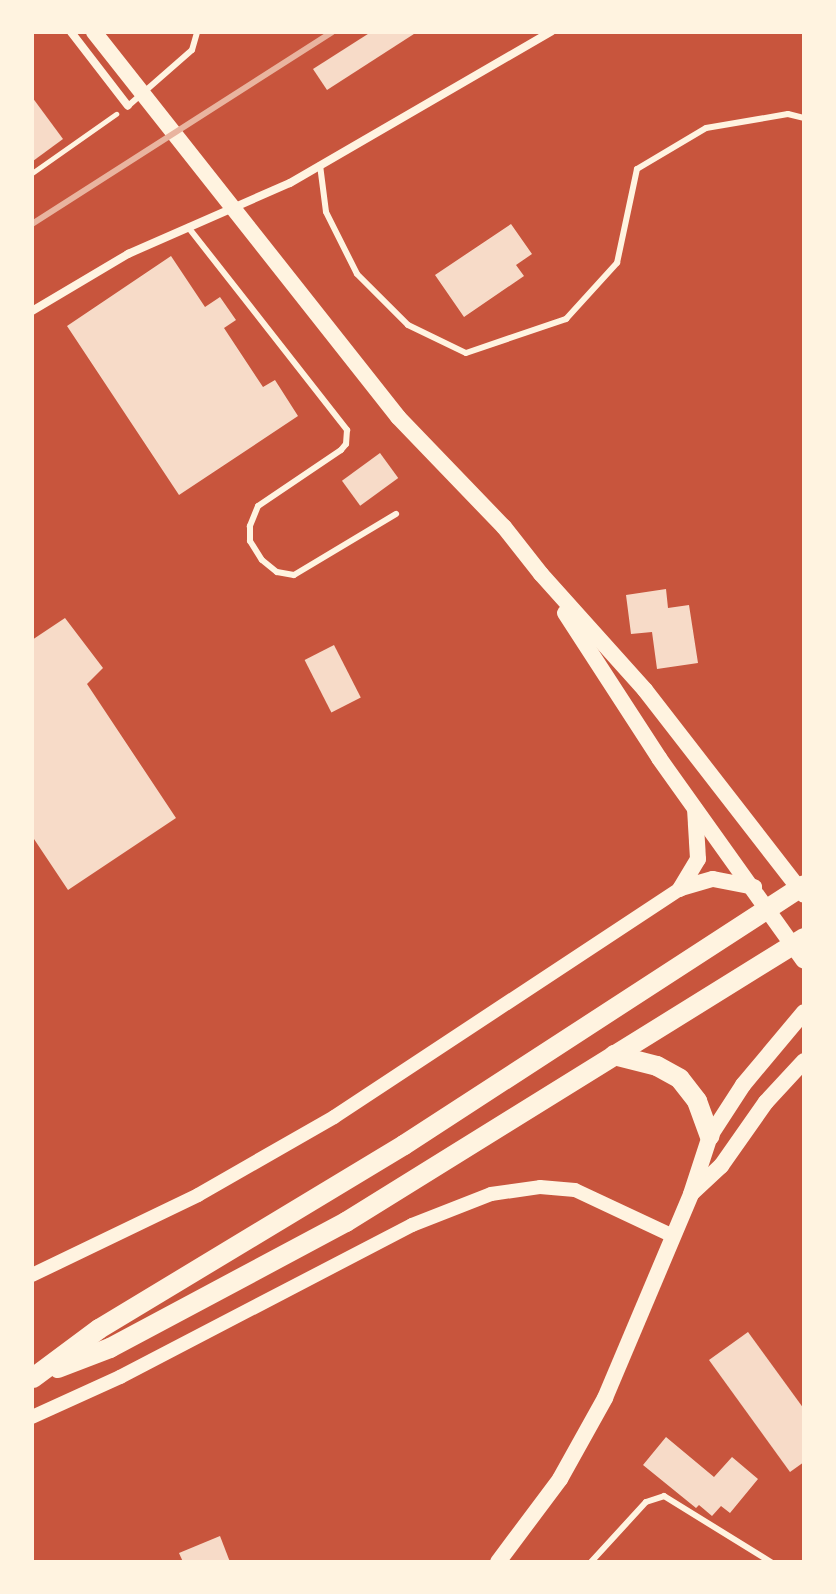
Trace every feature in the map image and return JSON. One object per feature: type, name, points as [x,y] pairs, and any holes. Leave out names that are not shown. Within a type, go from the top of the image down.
[{"type":"main road","points":[[33,1378],[99,1329],[404,1145],[802,889],[645,690],[541,574],[504,527],[398,417],[94,32]]},
{"type":"main road","points":[[33,1378],[110,1348],[321,1236],[422,1178],[614,1055],[800,948],[637,726],[541,574]]},
{"type":"main road","points":[[680,889],[698,859],[695,806]]},
{"type":"main road","points":[[680,889],[713,879],[754,887]]},
{"type":"main road","points":[[498,1562],[560,1479],[587,1434],[691,1194],[710,1136],[743,1085],[804,1012]]},
{"type":"main road","points":[[614,1055],[657,1066],[680,1079],[697,1101],[710,1136]]},
{"type":"main road","points":[[691,1194],[721,1166],[766,1102],[804,1061]]},
{"type":"street","points":[[71,32],[128,106]]},
{"type":"street","points":[[32,311],[91,273],[263,196],[551,32]]},
{"type":"street","points":[[32,1275],[198,1195],[334,1117],[680,889]]},
{"type":"street","points":[[32,1417],[120,1377],[388,1237],[491,1194],[540,1187],[575,1190],[673,1236]]},
{"type":"lane","points":[[128,106],[192,50],[197,32]]},
{"type":"lane","points":[[320,165],[326,212],[357,274],[408,325],[466,353],[566,319],[617,263],[637,169],[706,128],[788,114],[804,118]]},
{"type":"lane","points":[[188,227],[347,430],[346,444],[341,450],[258,506],[250,526],[250,541],[262,560],[277,572],[294,575],[396,514]]},
{"type":"lane","points":[[591,1562],[646,1502],[664,1496],[770,1561]]},
{"type":"path","points":[[32,173],[128,106]]},
{"type":"building","points":[[371,32],[417,32],[327,90],[313,69]]},
{"type":"building","points":[[32,97],[63,139],[33,161],[32,158]]},
{"type":"building","points":[[511,224],[532,254],[516,265],[524,276],[464,317],[435,275]]},
{"type":"building","points":[[171,256],[205,307],[220,297],[236,320],[224,328],[263,387],[275,380],[298,416],[179,495],[67,326]]},
{"type":"building","points":[[380,453],[398,478],[360,506],[342,481]]},
{"type":"building","points":[[666,589],[668,608],[689,605],[698,663],[657,669],[652,632],[631,634],[626,595]]},
{"type":"building","points":[[65,618],[103,668],[87,684],[176,818],[68,890],[32,836],[32,640]]},
{"type":"building","points":[[334,645],[361,698],[331,713],[305,660]]},
{"type":"building","points":[[748,1332],[804,1409],[804,1462],[790,1472],[709,1360]]},
{"type":"building","points":[[666,1437],[714,1477],[732,1457],[758,1479],[730,1513],[721,1506],[712,1516],[699,1505],[696,1508],[643,1465]]},
{"type":"building","points":[[220,1536],[230,1562],[183,1562],[179,1553]]},
{"type":"railway","points":[[32,224],[332,32]]}]
